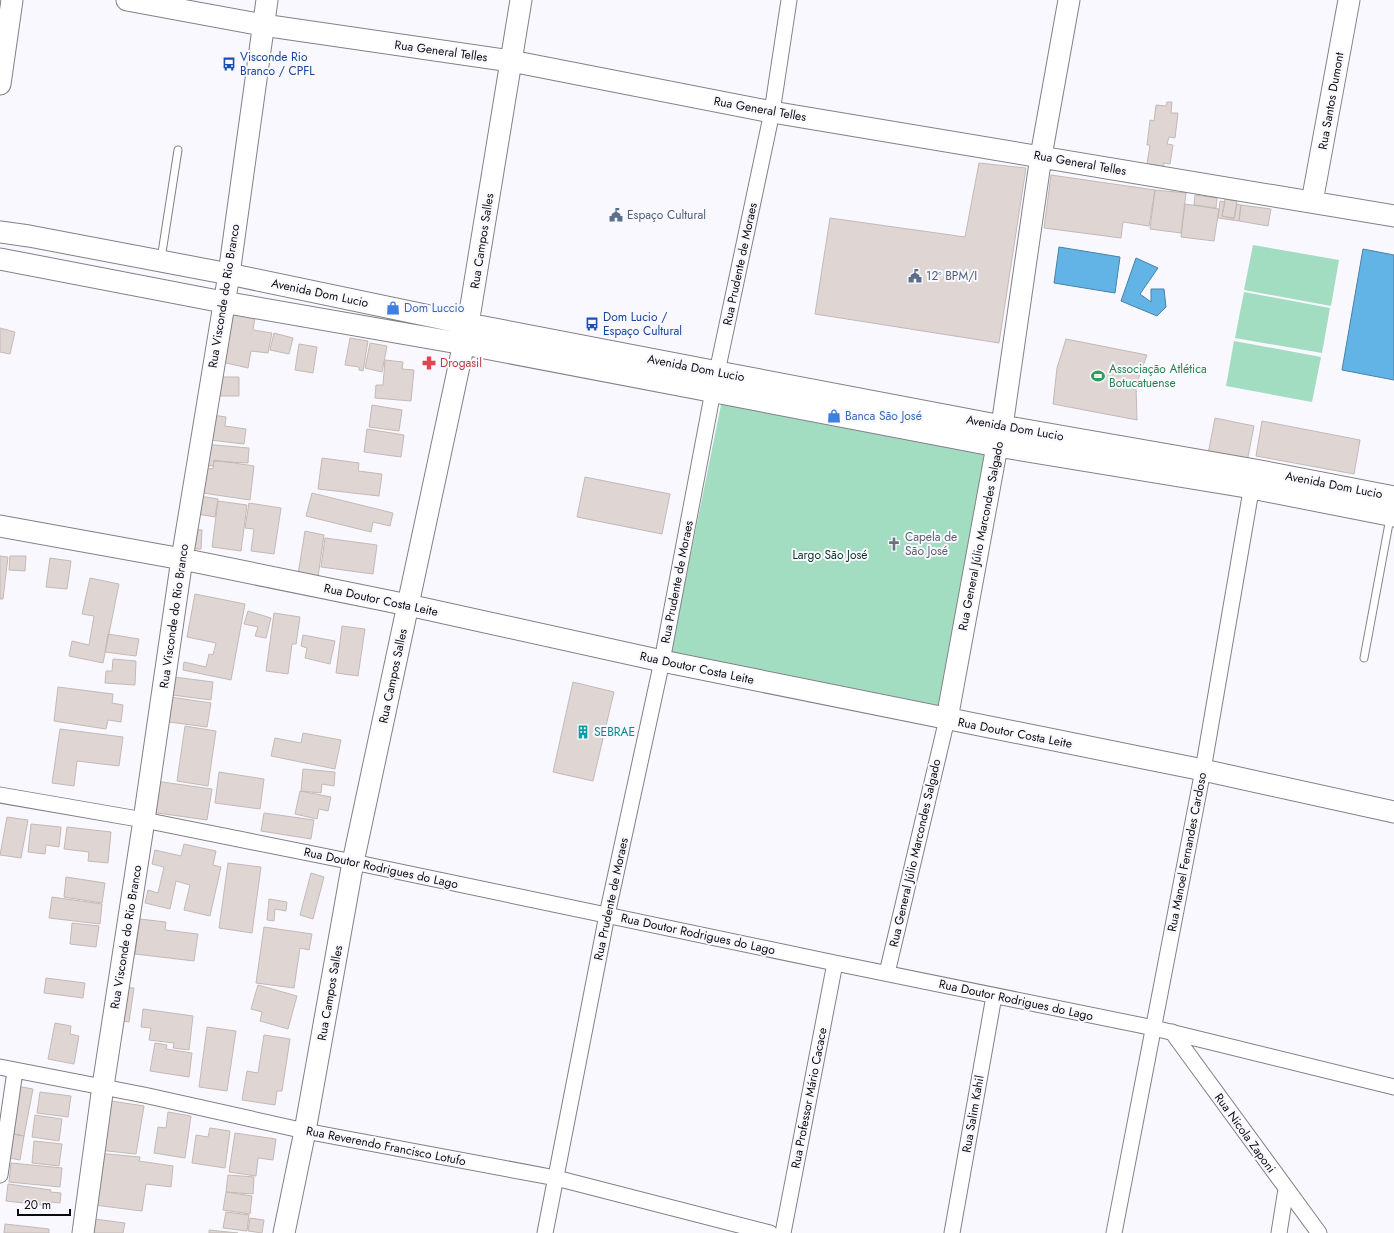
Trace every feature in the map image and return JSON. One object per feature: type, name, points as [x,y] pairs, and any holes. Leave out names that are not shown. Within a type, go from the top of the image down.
[{"type":"street","points":[[0,84],[12,0]]},
{"type":"street","name":"Rua General Telles","points":[[127,0],[263,25],[511,61],[772,112],[1394,216]]},
{"type":"street","name":"Rua Visconde do Rio Branco","points":[[84,1233],[103,1086],[182,560],[223,302],[229,274],[263,25],[268,0]]},
{"type":"street","name":"Rua Campos Salles","points":[[284,1233],[305,1131],[353,862],[466,334],[521,0]]},
{"type":"street","name":"Rua Prudente de Moraes","points":[[545,1233],[607,915],[662,661],[716,382],[772,112],[789,0]]},
{"type":"street","name":"Rua General Júlio Marcondes Salgado","points":[[887,973],[947,719],[1000,436],[1041,156],[1069,0]]},
{"type":"street","name":"Rua Santos Dumont","points":[[1312,202],[1350,0]]},
{"type":"street","name":"Avenida Dom Lucio","points":[[0,232],[30,236],[229,274],[466,334],[1000,436],[1253,479],[1393,510]]},
{"type":"street","name":"Avenida Dom Lucio","points":[[0,259],[223,302],[466,334]]},
{"type":"street","name":"Rua Manoel Fernandes Cardoso","points":[[1114,1233],[1203,770],[1253,479]]},
{"type":"street","name":"Rua Doutor Costa Leite","points":[[0,526],[182,560],[408,605],[662,661],[1203,770],[1394,812]]},
{"type":"street","name":"Rua Doutor Rodrigues do Lago","points":[[0,795],[144,820],[353,862],[1154,1028],[1394,1087]]},
{"type":"street","name":"Rua Professor Mário Cacace","points":[[783,1233],[835,963]]},
{"type":"street","name":"Rua Salim Kahil","points":[[952,1233],[994,996]]},
{"type":"street","name":"Rua Nicola Zaponi","points":[[1172,1032],[1319,1233]]},
{"type":"street","name":"Rua Reverendo Francisco Lotufo","points":[[0,1067],[15,1071],[103,1086],[305,1131],[556,1178],[770,1233]]},
{"type":"street","points":[[0,1175],[15,1071]]},
{"type":"street","points":[[1279,1233],[1286,1189]]},
{"type":"lane","points":[[161,261],[178,150]]},
{"type":"lane","points":[[1364,658],[1393,510]]},
{"type":"green space","points":[[1253,245],[1339,260],[1331,306],[1244,290]]},
{"type":"green space","points":[[1244,292],[1330,308],[1322,353],[1235,338]]},
{"type":"green space","points":[[1234,341],[1321,357],[1312,402],[1226,386]]},
{"type":"green space","name":"Largo São José","points":[[722,400],[988,450],[942,708],[669,661]]},
{"type":"water","points":[[1059,247],[1120,257],[1115,293],[1054,283]]},
{"type":"water","points":[[1363,249],[1394,255],[1394,380],[1342,370]]},
{"type":"water","points":[[1136,258],[1158,268],[1140,294],[1151,302],[1151,289],[1164,289],[1166,307],[1157,316],[1121,301]]},
{"type":"building","points":[[1167,102],[1172,102],[1171,113],[1178,113],[1175,138],[1169,137],[1167,144],[1173,145],[1170,164],[1164,163],[1163,172],[1157,171],[1157,165],[1147,164],[1150,145],[1147,145],[1150,120],[1154,121],[1156,105],[1166,106]]},
{"type":"building","name":"12º BPM/I","points":[[979,163],[1026,168],[999,343],[815,314],[830,218],[965,237]]},
{"type":"building","points":[[1051,175],[1155,190],[1149,226],[1123,222],[1121,238],[1044,228]]},
{"type":"building","points":[[1155,190],[1186,193],[1181,233],[1150,229]]},
{"type":"building","points":[[1195,195],[1217,198],[1216,208],[1194,205]]},
{"type":"building","points":[[1225,199],[1237,201],[1234,218],[1222,216]]},
{"type":"building","points":[[1220,201],[1225,202],[1222,216],[1234,219],[1237,204],[1241,205],[1239,221],[1218,218]]},
{"type":"building","points":[[1185,204],[1219,209],[1214,241],[1181,237]]},
{"type":"building","points":[[1241,205],[1271,209],[1268,226],[1239,221]]},
{"type":"building","points":[[224,312],[255,317],[253,330],[272,333],[268,353],[251,351],[248,368],[217,361]]},
{"type":"building","points":[[0,328],[15,332],[10,354],[0,352]]},
{"type":"building","points":[[274,333],[293,338],[289,354],[270,350]]},
{"type":"building","points":[[350,338],[368,341],[363,371],[359,370],[359,367],[345,365]]},
{"type":"building","name":"Associação Atlética Botucatuense","points":[[1066,339],[1147,355],[1136,385],[1137,420],[1053,404],[1057,368]]},
{"type":"building","points":[[370,343],[387,346],[382,372],[365,368]]},
{"type":"building","points":[[299,344],[317,347],[313,373],[295,370]]},
{"type":"building","points":[[385,360],[403,362],[402,369],[414,370],[411,401],[375,398],[376,385],[383,385]]},
{"type":"building","points":[[218,377],[239,377],[239,396],[217,396]]},
{"type":"building","points":[[372,405],[402,410],[399,431],[369,427]]},
{"type":"building","points":[[213,415],[226,417],[225,426],[246,429],[244,444],[210,440]]},
{"type":"building","points":[[1215,418],[1254,426],[1247,462],[1208,454]]},
{"type":"building","points":[[1262,421],[1360,440],[1354,474],[1256,456]]},
{"type":"building","points":[[367,429],[404,435],[401,457],[364,452]]},
{"type":"building","points":[[204,444],[249,448],[248,463],[214,461],[213,466],[202,465]]},
{"type":"building","points":[[322,458],[359,463],[358,471],[382,474],[379,496],[318,489]]},
{"type":"building","points":[[214,460],[254,466],[250,500],[196,492],[199,467],[213,469]]},
{"type":"building","points":[[585,477],[670,494],[662,534],[577,517]]},
{"type":"building","points":[[312,493],[393,513],[390,526],[373,522],[371,532],[306,516]]},
{"type":"building","points":[[194,495],[218,499],[215,517],[191,513]]},
{"type":"building","points":[[218,501],[247,505],[241,551],[212,547]]},
{"type":"building","points":[[249,503],[281,508],[274,554],[251,551],[254,529],[245,528]]},
{"type":"building","points":[[188,529],[202,530],[201,549],[187,549]]},
{"type":"building","points":[[305,531],[324,535],[318,577],[298,574]]},
{"type":"building","points":[[325,538],[377,545],[373,574],[321,567]]},
{"type":"building","points":[[0,556],[8,557],[3,599],[0,599]]},
{"type":"building","points":[[10,556],[26,556],[25,571],[9,570]]},
{"type":"building","points":[[50,558],[71,561],[67,589],[46,587]]},
{"type":"building","points":[[90,578],[119,584],[103,663],[69,656],[72,641],[89,645],[94,616],[82,614]]},
{"type":"building","points":[[195,594],[245,604],[231,680],[183,670],[184,662],[206,667],[209,654],[213,655],[216,643],[187,637]]},
{"type":"building","points":[[248,611],[271,618],[266,638],[255,636],[258,627],[244,624]]},
{"type":"building","points":[[274,613],[300,617],[296,644],[292,644],[288,674],[266,671]]},
{"type":"building","points":[[342,626],[365,629],[358,676],[336,673]]},
{"type":"building","points":[[108,634],[139,639],[136,656],[105,652]]},
{"type":"building","points":[[303,635],[335,641],[330,664],[305,658],[307,648],[301,646]]},
{"type":"building","points":[[113,659],[136,661],[135,685],[105,683],[106,671],[112,671]]},
{"type":"building","points":[[174,677],[213,682],[211,700],[172,695]]},
{"type":"building","name":"SEBRAE","points":[[573,682],[614,692],[593,781],[553,772]]},
{"type":"building","points":[[58,687],[113,694],[112,703],[123,705],[121,722],[108,720],[106,729],[54,721]]},
{"type":"building","points":[[164,696],[211,703],[207,727],[161,721]]},
{"type":"building","points":[[185,726],[216,731],[208,786],[177,781]]},
{"type":"building","points":[[60,729],[123,737],[119,766],[77,761],[74,786],[52,783]]},
{"type":"building","points":[[303,733],[341,740],[335,769],[271,756],[275,738],[301,743]]},
{"type":"building","points":[[303,769],[335,772],[334,786],[322,784],[321,793],[301,791]]},
{"type":"building","points":[[219,772],[264,779],[260,809],[215,803]]},
{"type":"building","points":[[155,781],[212,789],[207,820],[150,812]]},
{"type":"building","points":[[300,791],[331,797],[328,811],[319,809],[317,819],[295,814]]},
{"type":"building","points":[[264,813],[314,820],[311,839],[261,831]]},
{"type":"building","points":[[7,817],[28,820],[21,858],[0,855]]},
{"type":"building","points":[[31,824],[61,827],[59,847],[46,845],[45,854],[28,852]]},
{"type":"building","points":[[67,827],[111,832],[108,863],[88,861],[89,852],[64,849]]},
{"type":"building","points":[[184,844],[216,851],[213,865],[221,867],[210,916],[184,910],[190,885],[176,881],[170,909],[145,903],[148,890],[158,893],[164,867],[152,864],[155,850],[181,856]]},
{"type":"building","points":[[228,863],[261,867],[252,933],[219,928]]},
{"type":"building","points":[[311,873],[324,877],[313,919],[300,915]]},
{"type":"building","points":[[66,877],[105,883],[102,903],[64,897]]},
{"type":"building","points":[[52,897],[102,904],[100,924],[49,918]]},
{"type":"building","points":[[269,899],[287,902],[286,911],[275,909],[274,921],[267,920]]},
{"type":"building","points":[[140,919],[166,922],[165,930],[198,934],[194,961],[135,954]]},
{"type":"building","points":[[72,923],[99,926],[96,947],[70,944]]},
{"type":"building","points":[[264,927],[312,934],[309,950],[300,948],[294,988],[256,983]]},
{"type":"building","points":[[46,978],[85,983],[83,998],[44,993]]},
{"type":"building","points":[[258,985],[297,996],[288,1029],[260,1021],[262,1012],[251,1009]]},
{"type":"building","points":[[120,987],[134,988],[129,1022],[115,1020]]},
{"type":"building","points":[[143,1009],[193,1016],[189,1050],[173,1048],[174,1043],[149,1040],[151,1028],[141,1027]]},
{"type":"building","points":[[55,1023],[71,1026],[70,1034],[79,1036],[74,1064],[48,1059]]},
{"type":"building","points":[[207,1027],[236,1031],[227,1091],[199,1087]]},
{"type":"building","points":[[264,1035],[290,1039],[282,1091],[277,1091],[275,1105],[242,1100],[247,1071],[258,1073]]},
{"type":"building","points":[[155,1043],[167,1045],[166,1049],[192,1053],[189,1077],[150,1071]]},
{"type":"building","points":[[17,1086],[33,1089],[24,1136],[8,1133]]},
{"type":"building","points":[[40,1092],[71,1096],[68,1117],[37,1113]]},
{"type":"building","points":[[105,1100],[144,1106],[136,1154],[98,1150]]},
{"type":"building","points":[[168,1112],[191,1116],[185,1158],[154,1153],[158,1127],[166,1128]]},
{"type":"building","points":[[35,1115],[62,1119],[59,1141],[32,1137]]},
{"type":"building","points":[[210,1128],[230,1131],[225,1168],[192,1163],[196,1135],[208,1137]]},
{"type":"building","points":[[8,1133],[24,1136],[20,1160],[4,1157]]},
{"type":"building","points":[[235,1133],[276,1139],[273,1160],[258,1158],[256,1176],[229,1172]]},
{"type":"building","points":[[34,1141],[62,1144],[59,1166],[32,1163]]},
{"type":"building","points":[[97,1153],[140,1157],[139,1161],[173,1166],[171,1187],[146,1184],[142,1211],[94,1205]]},
{"type":"building","points":[[11,1163],[62,1168],[60,1187],[9,1182]]},
{"type":"building","points":[[228,1175],[254,1177],[253,1194],[226,1192]]},
{"type":"building","points":[[8,1184],[51,1190],[50,1192],[61,1193],[60,1203],[51,1202],[50,1206],[6,1201]]},
{"type":"building","points":[[226,1192],[252,1196],[250,1214],[223,1210]]},
{"type":"building","points":[[226,1212],[249,1215],[247,1231],[223,1228]]},
{"type":"building","points":[[87,1218],[125,1223],[123,1233],[85,1233]]},
{"type":"building","points":[[250,1218],[264,1220],[262,1233],[248,1231]]},
{"type":"building","points":[[5,1224],[49,1229],[49,1233],[4,1233]]},
{"type":"building","points":[[209,1230],[238,1233],[209,1233]]},
{"type":"place","name":"Visconde Rio Branco / CPFL","points":[[229,64]]},
{"type":"place","name":"Espaço Cultural","points":[[616,215]]},
{"type":"place","name":"12º BPM/I","points":[[915,276]]},
{"type":"place","name":"Dom Luccio","points":[[393,308]]},
{"type":"place","name":"Dom Lucio / Espaço Cultural","points":[[592,324]]},
{"type":"place","name":"Drogasil","points":[[429,363]]},
{"type":"place","name":"Associação Atlética Botucatuense","points":[[1098,376]]},
{"type":"place","name":"Banca São José","points":[[834,416]]},
{"type":"place","name":"Capela de São José","points":[[894,544]]},
{"type":"place","name":"SEBRAE","points":[[583,732]]}]
